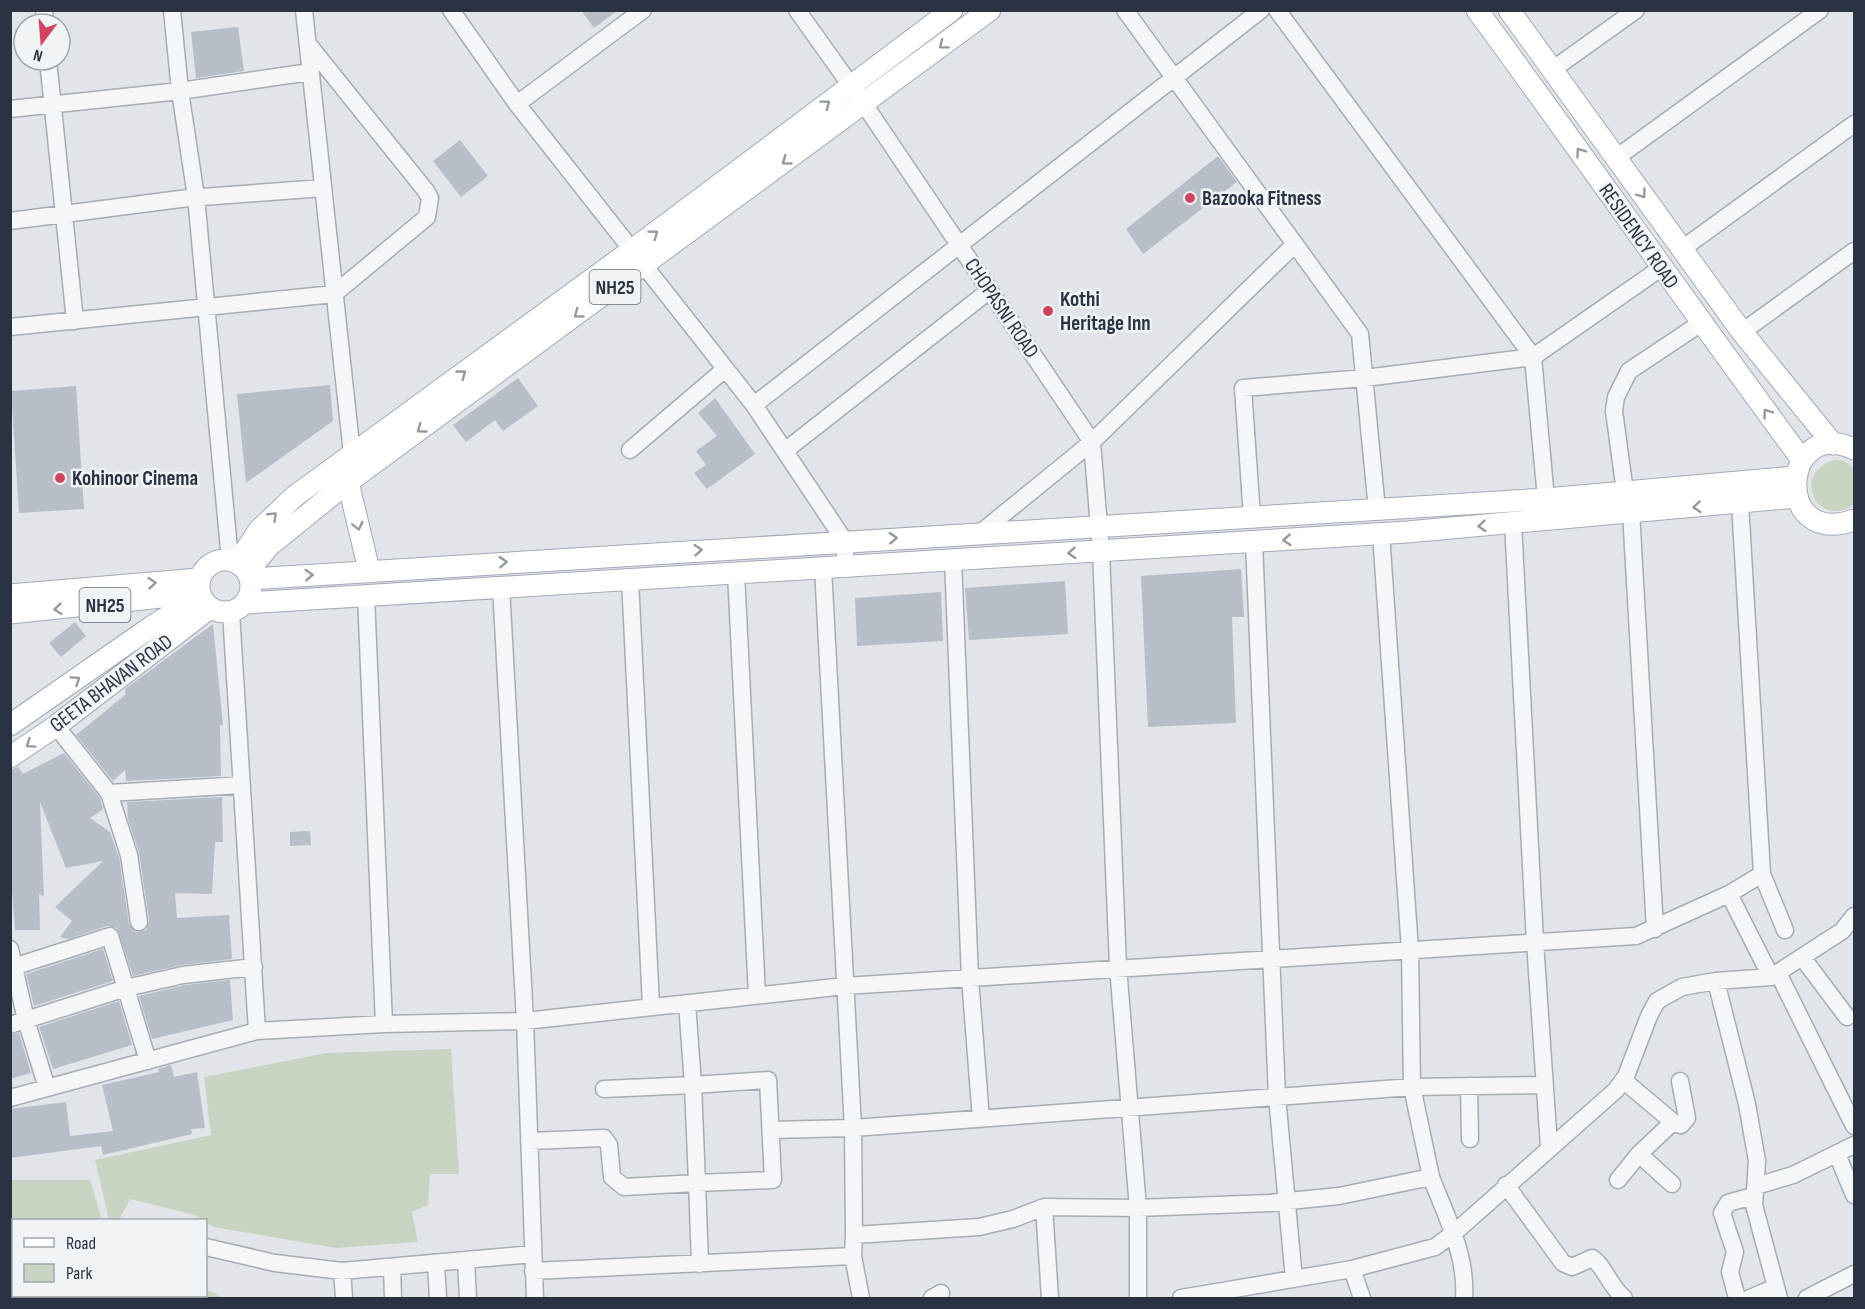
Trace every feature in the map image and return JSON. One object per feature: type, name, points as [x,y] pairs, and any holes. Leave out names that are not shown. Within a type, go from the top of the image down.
[{"type":"main road","name":"NH25","points":[[241,568],[348,482],[638,258],[851,86],[952,10]]},
{"type":"main road","name":"NH25","points":[[10,595],[202,594],[222,613],[238,608],[250,596],[241,568],[259,530],[273,514],[352,454],[864,104],[990,10]]},
{"type":"main road","name":"RESIDENCY ROAD","points":[[1477,10],[1701,323],[1798,478],[1804,509],[1814,519],[1827,524],[1841,524],[1854,520]]},
{"type":"main road","name":"RESIDENCY ROAD","points":[[1516,13],[1552,70],[1743,332],[1833,444]]},
{"type":"main road","points":[[241,568],[369,570],[1546,499],[1740,503],[1798,478],[1810,452],[1833,444],[1854,449]]},
{"type":"main road","points":[[238,608],[366,595],[1254,542],[1513,523],[1628,502],[1798,478]]},
{"type":"main road","points":[[348,482],[369,570]]},
{"type":"main road","name":"NH25","points":[[202,594],[208,566],[222,560],[241,568]]},
{"type":"main road","name":"NH25","points":[[10,613],[202,594]]},
{"type":"main road","name":"GEETA BHAVAN ROAD","points":[[10,725],[202,594]]},
{"type":"main road","name":"GEETA BHAVAN ROAD","points":[[10,757],[56,726],[202,594]]},
{"type":"street","points":[[172,10],[180,91],[196,197],[206,307],[241,568]]},
{"type":"street","points":[[304,10],[352,454]]},
{"type":"street","points":[[451,10],[517,104],[754,405],[786,450],[844,540],[846,566]]},
{"type":"street","name":"CHOPASNI ROAD","points":[[797,10],[864,104],[1092,442],[1100,527],[1118,967],[1138,1208],[1138,1299]]},
{"type":"street","points":[[1125,10],[1360,334],[1377,510]]},
{"type":"street","points":[[754,405],[959,244],[1176,79],[1261,10]]},
{"type":"street","points":[[1277,10],[1533,357],[1546,499]]},
{"type":"street","points":[[1552,70],[1635,10]]},
{"type":"street","points":[[1616,158],[1820,10]]},
{"type":"street","points":[[517,104],[641,11]]},
{"type":"street","points":[[10,327],[333,294],[427,217],[430,198],[308,44]]},
{"type":"street","points":[[49,72],[75,321]]},
{"type":"street","points":[[10,109],[180,91],[310,72]]},
{"type":"street","points":[[1682,249],[1854,124]]},
{"type":"street","points":[[10,221],[196,197],[323,188]]},
{"type":"street","points":[[979,534],[1092,442],[1295,243]]},
{"type":"street","points":[[1743,332],[1854,251]]},
{"type":"street","points":[[1252,518],[1243,388],[1365,378],[1533,357],[1660,268]]},
{"type":"street","points":[[786,450],[990,290]]},
{"type":"street","points":[[1655,929],[1628,502],[1614,411],[1621,382],[1629,371],[1701,323]]},
{"type":"street","points":[[630,450],[725,369]]},
{"type":"street","points":[[1740,503],[1762,874],[1785,930]]},
{"type":"street","points":[[1513,523],[1534,942],[1549,1147]]},
{"type":"street","points":[[1381,534],[1410,950],[1412,1087],[1431,1177],[1454,1233],[1463,1267],[1464,1299]]},
{"type":"street","points":[[1254,542],[1277,1097],[1294,1279]]},
{"type":"street","points":[[953,560],[970,978],[981,1119]]},
{"type":"street","points":[[823,568],[853,1128],[853,1256],[861,1299]]},
{"type":"street","points":[[736,573],[758,995]]},
{"type":"street","points":[[630,579],[651,1006]]},
{"type":"street","points":[[501,587],[525,1021],[535,1299]]},
{"type":"street","points":[[366,595],[384,1024]]},
{"type":"street","points":[[238,608],[242,785],[258,1031]]},
{"type":"street","points":[[56,726],[109,793],[129,855],[139,922]]},
{"type":"street","points":[[109,793],[242,785]]},
{"type":"street","points":[[10,1098],[258,1031],[384,1024],[525,1021],[844,986],[1118,967],[1534,942],[1621,939],[1655,929],[1729,894],[1762,874]]},
{"type":"street","points":[[1729,894],[1854,1126]]},
{"type":"street","points":[[1181,1299],[1352,1269],[1435,1247],[1454,1233],[1616,1090],[1623,1080],[1657,1001],[1682,987],[1774,975],[1842,932],[1854,916]]},
{"type":"street","points":[[13,967],[110,936],[148,1061]]},
{"type":"street","points":[[10,949],[18,1022],[47,1088]]},
{"type":"street","points":[[1802,957],[1847,1017]]},
{"type":"street","points":[[18,1022],[126,988],[183,975],[254,967]]},
{"type":"street","points":[[1716,981],[1758,1161],[1754,1191],[1776,1293],[1750,1299]]},
{"type":"street","points":[[687,1003],[693,1085],[700,1264]]},
{"type":"street","points":[[529,1141],[604,1138],[609,1145],[612,1177],[616,1184],[624,1187],[773,1180],[768,1080],[604,1089]]},
{"type":"street","points":[[1623,1080],[1673,1122],[1681,1125],[1687,1118],[1680,1081]]},
{"type":"street","points":[[771,1130],[853,1128],[1412,1087],[1544,1085]]},
{"type":"street","points":[[1469,1086],[1470,1139]]},
{"type":"street","points":[[1618,1180],[1639,1154],[1673,1122]]},
{"type":"street","points":[[1737,1299],[1730,1272],[1735,1252],[1722,1213],[1728,1203],[1854,1145]]},
{"type":"street","points":[[1639,1154],[1672,1184]]},
{"type":"street","points":[[1837,1154],[1854,1195]]},
{"type":"street","points":[[854,1235],[979,1227],[1013,1220],[1044,1207],[1138,1208],[1286,1201],[1339,1196],[1431,1177]]},
{"type":"street","points":[[1506,1185],[1563,1263],[1572,1267],[1592,1258],[1598,1262],[1609,1284],[1624,1299]]},
{"type":"street","points":[[1044,1207],[1050,1299]]},
{"type":"street","points":[[207,1247],[275,1263],[342,1272],[466,1261],[700,1264],[853,1256]]},
{"type":"street","points":[[466,1261],[468,1299]]},
{"type":"street","points":[[436,1264],[438,1299]]},
{"type":"street","points":[[392,1267],[393,1299]]},
{"type":"street","points":[[1352,1269],[1362,1299]]},
{"type":"street","points":[[342,1272],[344,1299]]},
{"type":"street","points":[[1806,1299],[1854,1274]]},
{"type":"green space","points":[[1835,460],[1844,461],[1854,468],[1854,504],[1845,509],[1831,511],[1817,503],[1813,496],[1812,482],[1813,476],[1821,466]]},
{"type":"green space","points":[[451,1049],[459,1174],[430,1174],[428,1205],[412,1212],[418,1242],[336,1248],[213,1227],[207,1223],[207,1219],[130,1199],[120,1219],[109,1219],[95,1160],[211,1135],[204,1077],[326,1053]]},
{"type":"green space","points":[[11,1180],[90,1180],[102,1219],[12,1219],[12,1297],[207,1297],[207,1290],[223,1298],[11,1298]]},
{"type":"building","points":[[581,10],[618,10],[594,28]]},
{"type":"building","points":[[238,27],[244,71],[196,78],[191,32]]},
{"type":"building","points":[[460,140],[488,176],[461,197],[433,161]]},
{"type":"building","name":"Bazooka Fitness","points":[[1218,156],[1237,182],[1143,254],[1126,229]]},
{"type":"building","points":[[518,378],[538,406],[503,431],[495,420],[466,442],[453,425]]},
{"type":"building","points":[[330,385],[333,421],[246,483],[237,394]]},
{"type":"building","points":[[76,386],[84,509],[19,513],[11,391]]},
{"type":"building","points":[[715,398],[755,454],[707,489],[694,473],[706,465],[696,451],[717,436],[698,413]]},
{"type":"building","points":[[1241,569],[1244,617],[1232,617],[1236,723],[1148,727],[1141,576]]},
{"type":"building","points":[[1065,581],[1068,634],[969,640],[965,588]]},
{"type":"building","points":[[941,592],[943,641],[857,646],[855,598]]},
{"type":"building","points":[[75,622],[86,636],[61,657],[49,643]]},
{"type":"building","points":[[213,624],[223,725],[220,725],[221,776],[126,781],[125,770],[113,781],[76,735],[125,695],[125,689]]},
{"type":"building","points":[[64,753],[100,798],[103,809],[90,818],[110,832],[119,857],[129,924],[136,932],[146,930],[149,920],[139,853],[128,819],[127,802],[222,797],[223,842],[215,842],[212,894],[175,893],[177,918],[229,915],[232,959],[182,965],[133,976],[117,928],[107,926],[68,939],[60,937],[72,921],[55,907],[103,861],[66,868],[40,802],[44,897],[39,893],[40,930],[15,930],[10,866],[10,770],[18,767],[23,774]]},
{"type":"building","points":[[310,831],[311,845],[290,846],[290,832]]},
{"type":"building","points":[[103,949],[113,981],[34,1006],[26,974]]},
{"type":"building","points":[[230,980],[233,1020],[152,1039],[139,996],[185,985]]},
{"type":"building","points":[[119,1001],[132,1045],[53,1069],[39,1027]]},
{"type":"building","points":[[19,1033],[31,1073],[10,1079],[10,1035]]},
{"type":"building","points":[[171,1065],[174,1077],[197,1072],[205,1128],[191,1129],[192,1134],[103,1155],[101,1146],[10,1158],[10,1109],[66,1102],[70,1136],[113,1131],[102,1085],[159,1072],[158,1069]]},
{"type":"place","name":"Bazooka Fitness","points":[[1190,198]]},
{"type":"place","name":"Kothi Heritage Inn","points":[[1048,311]]},
{"type":"place","name":"Kohinoor Cinema","points":[[60,478]]}]
